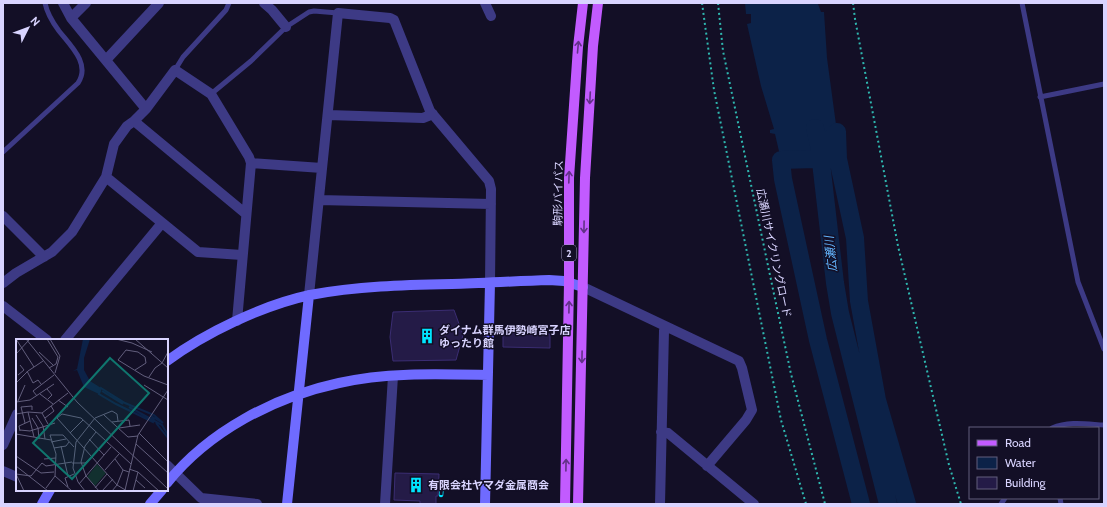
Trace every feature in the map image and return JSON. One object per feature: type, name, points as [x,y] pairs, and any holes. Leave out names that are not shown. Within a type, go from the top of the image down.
[{"type":"main road","name":"駒形バイパス","points":[[565,504],[570,283],[569,178],[578,47],[583,3]]},
{"type":"main road","name":"2","points":[[578,504],[585,178],[593,46],[598,3]]},
{"type":"street","points":[[63,3],[71,18],[146,108]]},
{"type":"street","points":[[71,18],[86,3]]},
{"type":"street","points":[[106,60],[159,3]]},
{"type":"street","points":[[264,3],[286,27]]},
{"type":"street","points":[[485,3],[491,16]]},
{"type":"street","points":[[287,504],[338,13],[390,18],[394,20],[428,108],[489,181],[491,189],[491,204],[485,504]]},
{"type":"street","points":[[3,283],[52,252],[72,232],[106,177],[114,144],[127,126],[146,108],[175,70],[210,94],[249,157],[251,163],[237,321]]},
{"type":"street","points":[[328,115],[423,118],[432,114]]},
{"type":"street","points":[[134,121],[246,214]]},
{"type":"street","points":[[251,163],[322,168]]},
{"type":"street","points":[[106,177],[198,252],[242,255]]},
{"type":"street","points":[[319,200],[491,204]]},
{"type":"street","points":[[3,216],[44,257]]},
{"type":"street","points":[[66,339],[162,223]]},
{"type":"street","points":[[168,360],[196,342],[237,321],[285,302],[309,295],[384,285],[490,283],[549,280],[564,281],[583,288],[739,361],[752,410],[746,420],[708,466]]},
{"type":"street","points":[[3,306],[46,339]]},
{"type":"street","points":[[660,504],[665,326]]},
{"type":"street","points":[[168,483],[183,464],[218,436],[246,417],[299,394],[339,382],[393,376],[488,376]]},
{"type":"street","points":[[385,504],[393,376]]},
{"type":"street","points":[[3,445],[16,416]]},
{"type":"street","points":[[662,432],[668,433],[754,504]]},
{"type":"street","points":[[168,466],[201,498],[256,504]]},
{"type":"street","points":[[3,471],[16,477]]},
{"type":"street","points":[[42,504],[49,491]]},
{"type":"street","points":[[150,504],[161,491]]},
{"type":"lane","points":[[3,152],[81,79],[82,71],[78,55],[58,30],[48,14],[45,3]]},
{"type":"lane","points":[[175,70],[183,57],[226,10],[229,3]]},
{"type":"lane","points":[[1022,3],[1078,282],[1104,350]]},
{"type":"lane","points":[[210,94],[251,61],[286,27],[309,12],[338,13]]},
{"type":"lane","points":[[1040,96],[1104,84]]},
{"type":"lane","points":[[1055,427],[1068,423],[1104,425]]},
{"type":"path","points":[[702,3],[714,90],[777,397],[806,504]]},
{"type":"path","name":"広瀬川サイクリングロード","points":[[718,3],[723,51],[771,280],[792,374],[825,504]]},
{"type":"path","points":[[853,3],[898,246],[949,465],[961,504]]},
{"type":"water","points":[[745,3],[820,3],[818,4],[821,12],[824,12],[827,58],[837,132],[815,159],[781,160],[775,134],[770,133],[770,130],[774,129],[761,86],[747,24],[751,23],[751,14],[746,14]]},
{"type":"building","name":"ダイナム群馬伊勢崎宮子店 ゆったり館","points":[[454,310],[463,335],[456,360],[393,361],[390,337],[393,312]]},
{"type":"building","points":[[503,333],[550,334],[550,348],[503,347]]},
{"type":"building","name":"有限会社ヤマダ金属商会","points":[[395,473],[439,474],[436,504],[420,504],[420,501],[394,500]]},
{"type":"waterway","name":"広瀬川","points":[[815,128],[819,145],[835,283],[840,313],[888,504]]},
{"type":"waterway","points":[[837,132],[815,159],[781,160],[783,179],[818,340],[861,504]]},
{"type":"waterway","points":[[837,132],[838,159],[855,238],[859,301],[877,400],[907,504]]},
{"type":"railway","points":[[441,495],[442,484]]},
{"type":"place","name":"ダイナム群馬伊勢崎宮子店 ゆったり館","points":[[427,336]]},
{"type":"place","name":"有限会社ヤマダ金属商会","points":[[416,485]]}]
